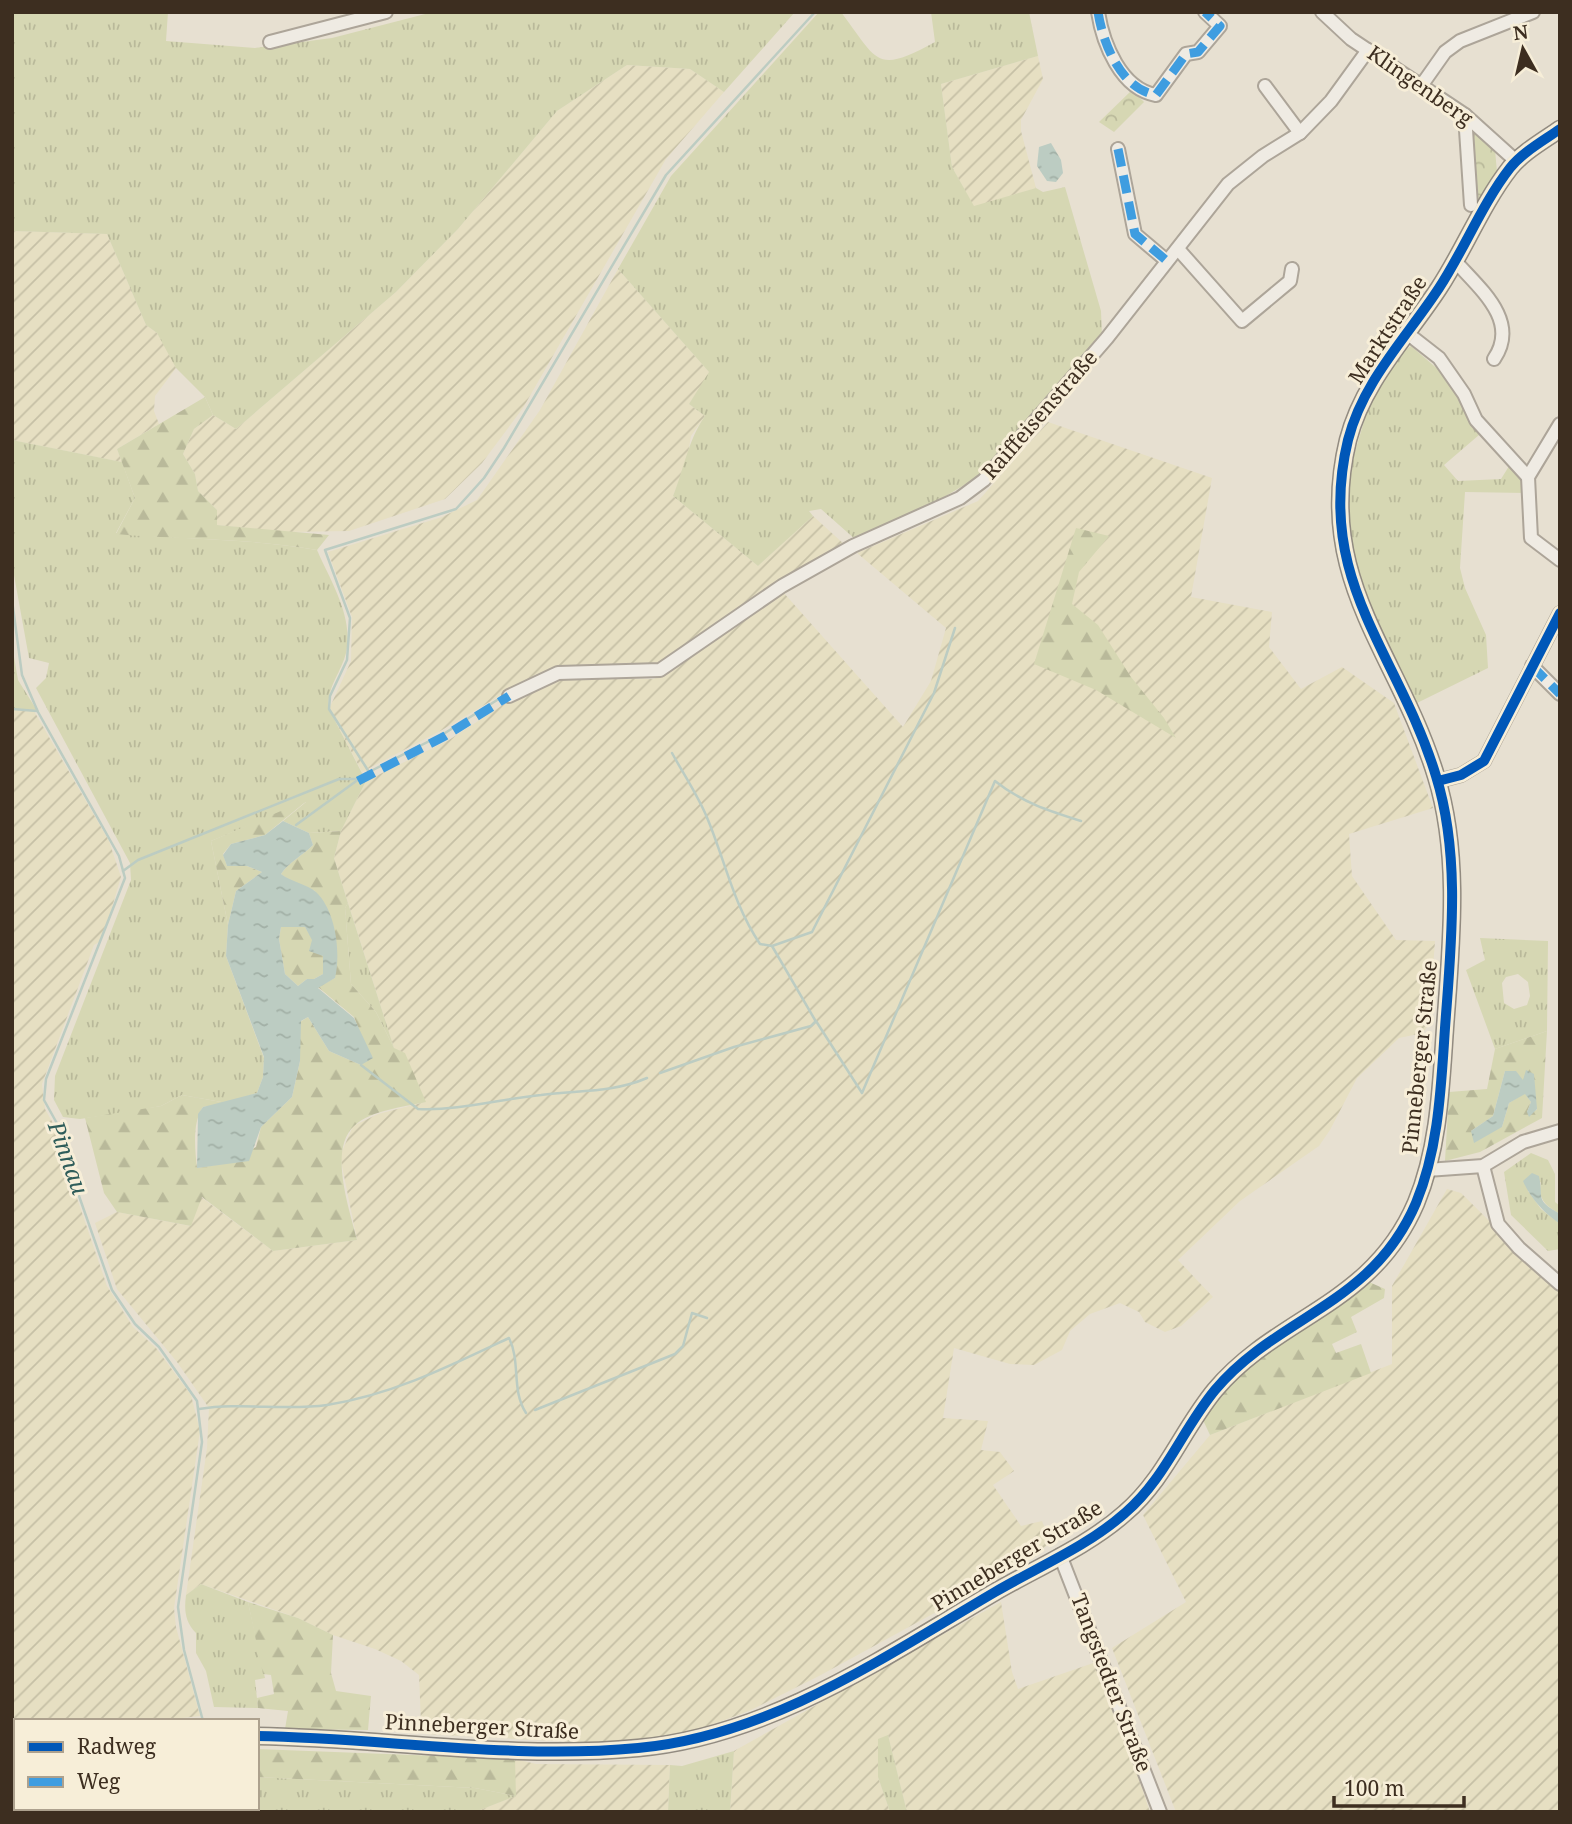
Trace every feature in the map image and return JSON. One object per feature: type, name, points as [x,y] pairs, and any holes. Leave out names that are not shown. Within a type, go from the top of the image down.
[{"type":"main road","name":"Marktstraße","points":[[1438,780],[1427,750],[1361,611],[1345,555],[1340,520],[1340,486],[1354,422],[1377,375],[1456,262],[1497,188],[1516,161],[1560,129]]},
{"type":"main road","name":"Pinneberger Straße","points":[[259,1736],[597,1751],[691,1740],[744,1726],[804,1700],[1060,1555],[1126,1513],[1151,1487],[1214,1391],[1238,1366],[1332,1304],[1364,1277],[1400,1232],[1415,1206],[1427,1170],[1441,1079],[1451,903],[1450,854],[1438,780]]},
{"type":"street","points":[[270,41],[386,12]]},
{"type":"street","points":[[1098,12],[1105,47],[1114,62],[1144,93],[1156,95],[1186,54],[1198,52],[1220,26],[1205,12]]},
{"type":"street","name":"Klingenberg","points":[[1322,12],[1351,39],[1465,116],[1516,161]]},
{"type":"street","points":[[1421,86],[1452,46],[1533,12]]},
{"type":"street","name":"Raiffeisenstraße","points":[[509,696],[558,673],[660,670],[782,586],[853,546],[960,498],[1002,463],[1228,184],[1263,156],[1300,133],[1331,101],[1368,50]]},
{"type":"street","points":[[1265,86],[1300,133]]},
{"type":"street","points":[[1465,116],[1471,205]]},
{"type":"street","points":[[1118,149],[1135,234],[1167,261]]},
{"type":"street","points":[[1178,249],[1242,321],[1290,282],[1292,269]]},
{"type":"street","points":[[1456,262],[1496,308],[1501,318],[1502,348],[1494,359]]},
{"type":"street","points":[[1407,333],[1439,358],[1464,394],[1476,420],[1528,477]]},
{"type":"street","points":[[1560,424],[1528,477],[1531,538],[1560,560]]},
{"type":"street","points":[[1438,780],[1461,775],[1484,761],[1560,613]]},
{"type":"street","points":[[1532,666],[1560,694]]},
{"type":"street","points":[[1427,1170],[1483,1166],[1523,1142],[1560,1130]]},
{"type":"street","points":[[1483,1166],[1498,1224],[1519,1248],[1560,1284]]},
{"type":"street","name":"Tangstedter Straße","points":[[1060,1555],[1123,1709],[1160,1812]]},
{"type":"shaded area","points":[[1038,56],[1043,79],[1021,120],[1021,131],[1036,188],[974,207],[952,167],[941,84]]},
{"type":"shaded area","points":[[627,65],[690,69],[724,92],[666,159],[523,408],[482,463],[445,499],[349,531],[287,532],[217,525],[217,510],[198,491],[195,474],[183,454],[194,429],[213,415],[236,429],[396,292],[458,229],[557,111]]},
{"type":"shaded area","points":[[12,231],[107,234],[146,325],[157,333],[168,351],[176,368],[155,396],[154,411],[159,424],[117,449],[122,462],[12,440]]},
{"type":"shaded area","points":[[618,269],[710,373],[689,404],[705,416],[691,436],[687,460],[673,496],[758,566],[813,516],[845,545],[663,662],[650,666],[565,667],[535,675],[442,730],[362,772],[329,709],[351,661],[352,617],[328,552],[442,517],[477,500],[540,410]]},
{"type":"shaded area","points":[[1048,422],[1212,478],[1191,597],[1272,612],[1269,647],[1301,689],[1342,667],[1394,703],[1433,808],[1349,834],[1352,876],[1396,940],[1435,941],[1429,1024],[1423,1033],[1399,1038],[1357,1078],[1319,1146],[1240,1201],[1178,1260],[1213,1297],[1181,1326],[1165,1332],[1145,1322],[1139,1312],[1120,1303],[1090,1314],[1070,1331],[1062,1350],[1034,1365],[1010,1364],[954,1348],[943,1418],[988,1421],[981,1450],[1000,1452],[1014,1471],[993,1485],[1021,1526],[1042,1521],[1051,1543],[995,1580],[749,1711],[703,1728],[648,1740],[594,1743],[425,1734],[421,1723],[419,1675],[401,1661],[333,1635],[298,1618],[201,1584],[186,1595],[207,1448],[209,1408],[177,1362],[117,1289],[95,1223],[117,1212],[190,1226],[201,1197],[273,1251],[357,1240],[340,1156],[353,1126],[378,1114],[425,1102],[394,1048],[334,858],[341,831],[366,781],[449,740],[512,699],[557,677],[654,679],[783,592],[903,727],[931,681],[946,628],[857,553],[978,501]]},
{"type":"shaded area","points":[[12,709],[34,711],[109,841],[121,877],[110,914],[99,942],[94,945],[42,1084],[45,1109],[58,1132],[66,1166],[107,1286],[133,1327],[156,1348],[191,1395],[200,1431],[174,1608],[176,1627],[200,1716],[174,1719],[14,1719],[12,1744]]},
{"type":"shaded area","points":[[1447,1189],[1461,1193],[1560,1291],[1560,1812],[1176,1812],[1112,1648],[1186,1602],[1143,1515],[1210,1435],[1392,1364],[1392,1286]]},
{"type":"shaded area","points":[[1001,1602],[1012,1672],[1018,1689],[1099,1661],[1150,1812],[907,1812],[888,1735],[878,1777],[890,1812],[730,1812],[734,1751]]},
{"type":"shaded area","points":[[515,1759],[536,1764],[670,1765],[668,1812],[475,1812],[515,1796]]},
{"type":"shaded area","points":[[12,1785],[14,1810],[207,1812],[12,1812]]},
{"type":"green space","points":[[12,12],[168,12],[166,41],[255,48],[332,38],[433,12],[795,12],[724,92],[690,69],[627,65],[557,111],[458,229],[396,292],[236,429],[213,415],[205,397],[176,368],[157,333],[146,325],[107,234],[12,231]]},
{"type":"green space","points":[[819,12],[841,12],[871,52],[879,58],[889,60],[900,58],[935,42],[931,12],[1029,12],[1038,56],[941,84],[952,167],[974,206],[1036,188],[1043,192],[1065,187],[1101,311],[1102,336],[984,473],[931,505],[856,540],[821,509],[809,511],[813,516],[758,566],[673,496],[690,445],[705,416],[689,404],[709,372],[618,269],[671,176]]},
{"type":"green space","points":[[1132,90],[1144,102],[1114,132],[1099,122]]},
{"type":"green space","points":[[1473,131],[1495,150],[1497,172],[1477,206]]},
{"type":"green space","points":[[1411,346],[1455,384],[1479,435],[1444,465],[1458,481],[1501,479],[1511,463],[1524,478],[1525,493],[1465,492],[1460,568],[1465,588],[1486,635],[1488,668],[1417,703],[1358,584],[1347,540],[1347,500],[1354,455],[1368,408],[1400,353]]},
{"type":"green space","points":[[205,397],[213,415],[194,429],[183,454],[195,474],[198,491],[217,510],[217,525],[329,535],[317,550],[242,541],[116,534],[135,498],[117,449]]},
{"type":"green space","points":[[12,440],[122,462],[135,498],[116,533],[267,543],[317,550],[340,600],[348,640],[344,660],[330,694],[329,709],[366,781],[341,831],[309,833],[283,821],[306,802],[211,841],[228,925],[226,956],[264,1058],[263,1077],[257,1093],[227,1103],[182,1095],[161,1106],[80,1119],[63,1117],[54,1100],[55,1076],[131,880],[130,863],[36,688],[46,678],[49,663],[29,658],[12,564]]},
{"type":"green space","points":[[1076,528],[1109,536],[1079,572],[1072,604],[1098,625],[1131,677],[1164,718],[1176,738],[1096,690],[1034,664]]},
{"type":"green space","points":[[12,645],[18,680],[38,712],[12,709]]},
{"type":"green space","points":[[309,799],[265,835],[231,844],[223,854],[227,866],[247,866],[262,872],[236,891],[228,925],[211,841]]},
{"type":"green space","points":[[341,831],[334,858],[348,903],[345,908],[351,984],[376,1012],[394,1048],[405,1053],[426,1102],[369,1116],[354,1126],[346,1137],[343,1150],[343,1181],[357,1240],[273,1251],[202,1197],[191,1226],[117,1212],[104,1193],[85,1118],[161,1106],[182,1095],[227,1103],[203,1107],[197,1120],[195,1145],[197,1168],[227,1163],[256,1147],[261,1127],[292,1097],[300,1061],[300,1022],[308,1017],[329,1051],[361,1065],[361,1035],[354,1017],[318,987],[335,978],[315,891],[291,882],[281,874],[313,845],[309,833]]},
{"type":"green space","points":[[348,903],[394,1048],[376,1012],[351,984],[345,908]]},
{"type":"green space","points":[[281,927],[305,927],[323,956],[323,974],[307,979],[298,986],[285,974],[279,939]]},
{"type":"green space","points":[[1480,938],[1548,941],[1547,1031],[1495,1049],[1466,970],[1485,960]],"holes":[[[1518,974],[1528,982],[1530,996],[1527,1005],[1514,1009],[1504,1003],[1502,983],[1506,977]]]},
{"type":"green space","points":[[1547,1031],[1542,1118],[1480,1152],[1445,1161],[1449,1092],[1487,1089],[1495,1049]],"holes":[[[1505,1071],[1523,1081],[1537,1110],[1527,1112],[1531,1102],[1525,1093],[1509,1103],[1502,1127],[1471,1131],[1493,1116]]]},
{"type":"green space","points":[[1531,1153],[1548,1160],[1555,1174],[1555,1202],[1560,1206],[1560,1214],[1544,1201],[1540,1193],[1541,1182],[1528,1191],[1541,1209],[1560,1224],[1560,1249],[1548,1251],[1511,1215],[1504,1172]]},
{"type":"green space","points":[[1369,1282],[1385,1289],[1384,1298],[1351,1317],[1357,1332],[1332,1344],[1336,1353],[1361,1344],[1371,1373],[1210,1435],[1202,1418],[1231,1379]]},
{"type":"green space","points":[[201,1584],[248,1602],[265,1678],[255,1680],[258,1708],[214,1707],[206,1671],[196,1653],[196,1633],[187,1620],[185,1611],[186,1595]]},
{"type":"green space","points":[[248,1602],[298,1618],[333,1635],[331,1673],[336,1691],[371,1696],[368,1730],[285,1729],[288,1711],[258,1708],[257,1698],[274,1694],[271,1675],[263,1674]]},
{"type":"green space","points":[[888,1735],[907,1812],[890,1812],[878,1777],[878,1739]]},
{"type":"green space","points":[[259,1749],[515,1759],[516,1796],[475,1788],[259,1777]]},
{"type":"green space","points":[[734,1751],[730,1812],[668,1812],[670,1765],[682,1766]]},
{"type":"green space","points":[[259,1777],[475,1788],[516,1796],[475,1812],[218,1812],[259,1810]]},
{"type":"water","points":[[1051,143],[1061,160],[1063,173],[1056,182],[1047,181],[1037,166],[1039,147]]},
{"type":"water","points":[[283,821],[309,833],[313,845],[281,874],[316,892],[328,910],[337,945],[337,968],[335,978],[318,988],[354,1018],[373,1058],[361,1065],[329,1051],[308,1017],[301,1021],[300,1061],[292,1097],[261,1127],[249,1161],[197,1168],[198,1114],[203,1107],[257,1093],[263,1077],[264,1057],[226,956],[228,925],[236,891],[262,872],[247,866],[227,866],[223,855],[231,844],[265,835]],"holes":[[[281,927],[305,927],[312,940],[309,951],[323,956],[323,974],[307,979],[298,986],[285,974],[279,939]]]},
{"type":"water","points":[[1526,1070],[1534,1074],[1537,1109],[1529,1117],[1527,1112],[1531,1102],[1525,1094],[1509,1103],[1502,1127],[1474,1143],[1471,1131],[1493,1116],[1505,1071],[1516,1071],[1523,1080]]},
{"type":"water","points":[[1532,1173],[1539,1176],[1543,1201],[1560,1214],[1560,1224],[1539,1205],[1526,1187],[1523,1181]]},
{"type":"waterway","points":[[505,695],[445,733],[369,772],[329,709],[330,696],[347,660],[350,618],[325,550],[456,509],[484,478],[504,448],[666,175],[815,12]]},
{"type":"waterway","name":"Pinnau","points":[[12,600],[22,675],[38,712],[119,856],[125,878],[46,1079],[44,1100],[59,1127],[72,1176],[112,1290],[135,1324],[159,1347],[197,1401],[202,1442],[178,1607],[184,1650],[202,1719]]},
{"type":"waterway","points":[[815,1020],[772,946],[812,932],[934,693],[955,628]]},
{"type":"waterway","points":[[529,680],[541,674]]},
{"type":"waterway","points":[[12,709],[37,711]]},
{"type":"waterway","points":[[672,753],[704,811],[743,914],[760,944],[772,946]]},
{"type":"waterway","points":[[123,871],[138,860],[339,779],[359,779]]},
{"type":"waterway","points":[[296,825],[359,779]]},
{"type":"waterway","points":[[660,1073],[734,1047],[811,1026],[816,1021],[862,1093],[995,781],[1025,800],[1081,821]]},
{"type":"waterway","points":[[361,1065],[418,1109],[448,1108],[608,1089],[647,1078]]},
{"type":"waterway","points":[[535,1410],[675,1354],[683,1346],[692,1313],[707,1318]]},
{"type":"waterway","points":[[199,1409],[231,1406],[311,1407],[351,1400],[398,1387],[509,1338],[515,1357],[521,1404],[526,1413]]},
{"type":"marked path","points":[[1098,12],[1109,51],[1124,75],[1144,91],[1156,95],[1186,54],[1198,52],[1220,26],[1205,12]]},
{"type":"marked path","points":[[1118,149],[1135,234],[1167,261]]},
{"type":"marked path","points":[[1532,666],[1560,694]]},
{"type":"marked path","points":[[358,781],[445,736],[509,696]]},
{"type":"cycle path","points":[[259,1736],[495,1750],[591,1751],[687,1741],[780,1711],[868,1667],[1111,1525],[1139,1500],[1151,1485],[1215,1390],[1240,1365],[1267,1344],[1350,1288],[1375,1265],[1397,1238],[1424,1182],[1438,1117],[1450,965],[1451,869],[1444,806],[1436,776],[1420,732],[1365,615],[1351,576],[1342,534],[1341,490],[1348,440],[1364,398],[1375,379],[1439,288],[1510,168],[1527,152],[1560,129]]},
{"type":"cycle path","points":[[1438,781],[1461,775],[1484,761],[1560,613]]}]
